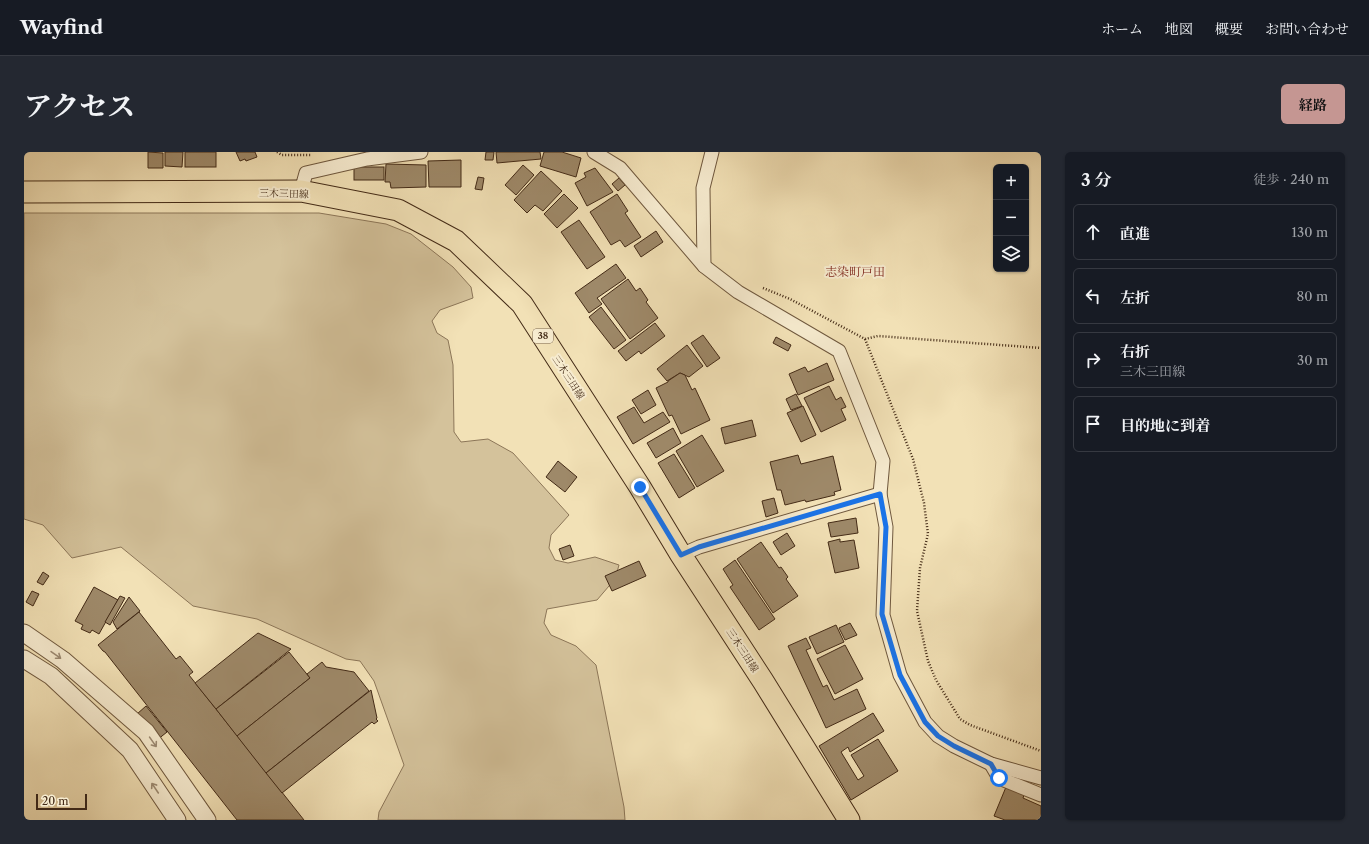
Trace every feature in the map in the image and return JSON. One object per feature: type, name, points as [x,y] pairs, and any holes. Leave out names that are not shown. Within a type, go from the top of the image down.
[{"type":"main road","name":"三木三田線","points":[[24,192],[301,191],[398,210],[456,241],[522,304],[640,487],[681,555],[764,682],[849,820]]},
{"type":"street","points":[[301,191],[306,173],[367,159],[421,152]]},
{"type":"street","points":[[594,152],[620,168],[704,266],[741,294],[839,351],[883,461],[880,494],[886,527],[882,614],[900,675],[925,722],[938,736],[954,746],[991,764],[1041,778]]},
{"type":"street","points":[[704,266],[702,188],[712,152]]},
{"type":"street","points":[[681,555],[706,545],[880,494]]},
{"type":"street","points":[[24,633],[63,660],[146,732],[207,820]]},
{"type":"street","points":[[24,660],[51,676],[130,750],[177,820]]},
{"type":"street","points":[[991,764],[999,778],[1041,795]]},
{"type":"path","points":[[741,294],[764,288],[790,299],[865,339],[913,459],[924,503],[928,534],[920,568],[917,611],[928,661],[936,680],[960,719],[970,725],[1041,751]]},
{"type":"path","points":[[865,339],[878,336],[1041,348]]},
{"type":"shaded area","points":[[24,213],[319,213],[386,224],[411,234],[453,267],[471,287],[473,298],[440,310],[432,321],[437,333],[448,340],[453,365],[454,432],[461,442],[488,439],[513,453],[569,515],[551,535],[549,548],[555,560],[568,563],[595,557],[619,565],[615,579],[597,600],[547,609],[544,623],[551,635],[576,646],[596,665],[624,807],[625,820],[378,820],[379,812],[404,765],[374,681],[360,661],[346,659],[257,619],[193,606],[121,547],[72,558],[43,525],[24,519]]},
{"type":"building","points":[[148,152],[163,153],[163,168],[148,168]]},
{"type":"building","points":[[165,152],[183,152],[182,167],[165,166]]},
{"type":"building","points":[[185,152],[216,152],[216,167],[185,167]]},
{"type":"building","points":[[236,152],[255,152],[257,157],[246,161],[245,159],[240,161]]},
{"type":"building","points":[[486,152],[494,152],[493,160],[485,160]]},
{"type":"building","points":[[496,152],[540,152],[541,159],[497,163]]},
{"type":"building","points":[[544,152],[562,152],[581,158],[576,177],[540,166]]},
{"type":"building","points":[[461,160],[461,187],[429,187],[428,161]]},
{"type":"building","points":[[386,164],[426,165],[426,187],[391,188],[390,182],[385,182]]},
{"type":"building","points":[[523,165],[534,175],[516,195],[505,185]]},
{"type":"building","points":[[354,167],[384,167],[384,180],[354,180]]},
{"type":"building","points":[[595,168],[613,192],[587,206],[575,183],[586,177],[584,173]]},
{"type":"building","points":[[541,171],[562,191],[543,211],[535,205],[527,213],[514,200]]},
{"type":"building","points":[[478,177],[484,178],[482,190],[475,189]]},
{"type":"building","points":[[619,178],[625,185],[618,191],[612,184]]},
{"type":"building","points":[[564,194],[578,208],[557,228],[544,214]]},
{"type":"building","points":[[617,194],[628,211],[625,213],[641,237],[625,247],[620,240],[611,245],[590,212]]},
{"type":"building","points":[[579,220],[605,257],[587,269],[561,232]]},
{"type":"building","points":[[656,231],[663,242],[641,257],[634,246]]},
{"type":"building","points":[[616,264],[626,278],[597,298],[602,304],[589,313],[575,293]]},
{"type":"building","points":[[628,279],[636,291],[640,288],[648,300],[646,302],[658,318],[630,339],[601,299]]},
{"type":"building","points":[[601,307],[626,340],[614,349],[589,317]]},
{"type":"building","points":[[655,323],[665,336],[641,354],[639,351],[626,361],[618,351]]},
{"type":"building","points":[[703,335],[720,358],[707,367],[691,343]]},
{"type":"building","points":[[776,337],[791,345],[788,351],[773,343]]},
{"type":"building","points":[[687,345],[703,366],[689,377],[680,373],[667,381],[657,369]]},
{"type":"building","points":[[827,363],[834,380],[798,395],[789,374],[805,367],[808,372]]},
{"type":"building","points":[[680,373],[685,375],[692,390],[695,388],[710,420],[681,434],[672,415],[669,416],[656,388],[668,382]]},
{"type":"building","points":[[829,386],[836,400],[841,397],[846,407],[841,409],[846,420],[821,432],[804,398]]},
{"type":"building","points":[[648,390],[656,405],[641,414],[632,400]]},
{"type":"building","points":[[796,394],[802,406],[791,410],[786,399]]},
{"type":"building","points":[[803,406],[816,435],[801,442],[787,413]]},
{"type":"building","points":[[634,407],[644,423],[663,412],[670,422],[633,444],[617,417]]},
{"type":"building","points":[[752,420],[756,436],[725,444],[721,428]]},
{"type":"building","points":[[673,428],[681,443],[656,458],[647,443]]},
{"type":"building","points":[[702,435],[724,471],[697,487],[676,451]]},
{"type":"building","points":[[674,454],[695,488],[679,498],[658,463]]},
{"type":"building","points":[[798,455],[801,464],[833,456],[841,490],[834,492],[835,495],[785,505],[781,490],[777,490],[770,462]]},
{"type":"building","points":[[558,461],[577,477],[565,492],[546,477]]},
{"type":"building","points":[[774,498],[778,513],[766,517],[762,501]]},
{"type":"building","points":[[856,518],[858,533],[831,537],[828,523]]},
{"type":"building","points":[[787,533],[795,546],[781,555],[773,542]]},
{"type":"building","points":[[840,539],[840,542],[854,540],[859,568],[835,573],[828,542]]},
{"type":"building","points":[[761,542],[779,568],[781,567],[788,577],[786,579],[798,596],[773,613],[737,559]]},
{"type":"building","points":[[570,545],[574,556],[563,560],[559,549]]},
{"type":"building","points":[[735,560],[775,619],[759,630],[730,587],[733,585],[723,569]]},
{"type":"building","points":[[639,561],[646,576],[612,591],[605,576]]},
{"type":"building","points":[[43,572],[49,576],[43,585],[37,582]]},
{"type":"building","points":[[94,587],[118,600],[99,634],[92,630],[90,633],[81,629],[83,625],[75,621]]},
{"type":"building","points":[[32,591],[39,594],[33,606],[26,602]]},
{"type":"building","points":[[120,596],[125,598],[110,625],[105,622]]},
{"type":"building","points":[[129,597],[140,611],[117,629],[113,622]]},
{"type":"building","points":[[139,612],[176,659],[180,656],[193,672],[189,675],[304,820],[237,820],[98,645]]},
{"type":"building","points":[[850,623],[857,635],[845,640],[839,628]]},
{"type":"building","points":[[836,625],[844,642],[817,654],[809,637]]},
{"type":"building","points":[[258,633],[291,649],[216,709],[195,683]]},
{"type":"building","points":[[806,638],[811,648],[806,650],[823,687],[827,685],[834,700],[857,689],[866,709],[826,728],[788,646]]},
{"type":"building","points":[[845,645],[863,679],[835,694],[817,659]]},
{"type":"building","points":[[289,652],[310,678],[237,736],[216,709]]},
{"type":"building","points":[[322,662],[326,667],[354,672],[369,691],[266,773],[237,736],[310,678],[307,674]]},
{"type":"building","points":[[371,690],[376,719],[378,721],[374,724],[372,722],[282,793],[266,773]]},
{"type":"building","points":[[146,706],[167,732],[157,740],[137,714]]},
{"type":"building","points":[[873,713],[884,731],[850,752],[848,747],[841,752],[858,780],[864,776],[851,755],[878,739],[898,771],[851,800],[819,746]]},
{"type":"building","points":[[1006,787],[1024,795],[1023,798],[1041,806],[1041,820],[1005,820],[994,816]]},
{"type":"district","name":"志染町戸田","points":[[855,272]]},
{"type":"route","points":[[640,487],[681,555],[699,547],[783,521],[880,494],[886,527],[882,614],[900,675],[925,722],[938,736],[954,746],[991,764],[999,778]]}]
